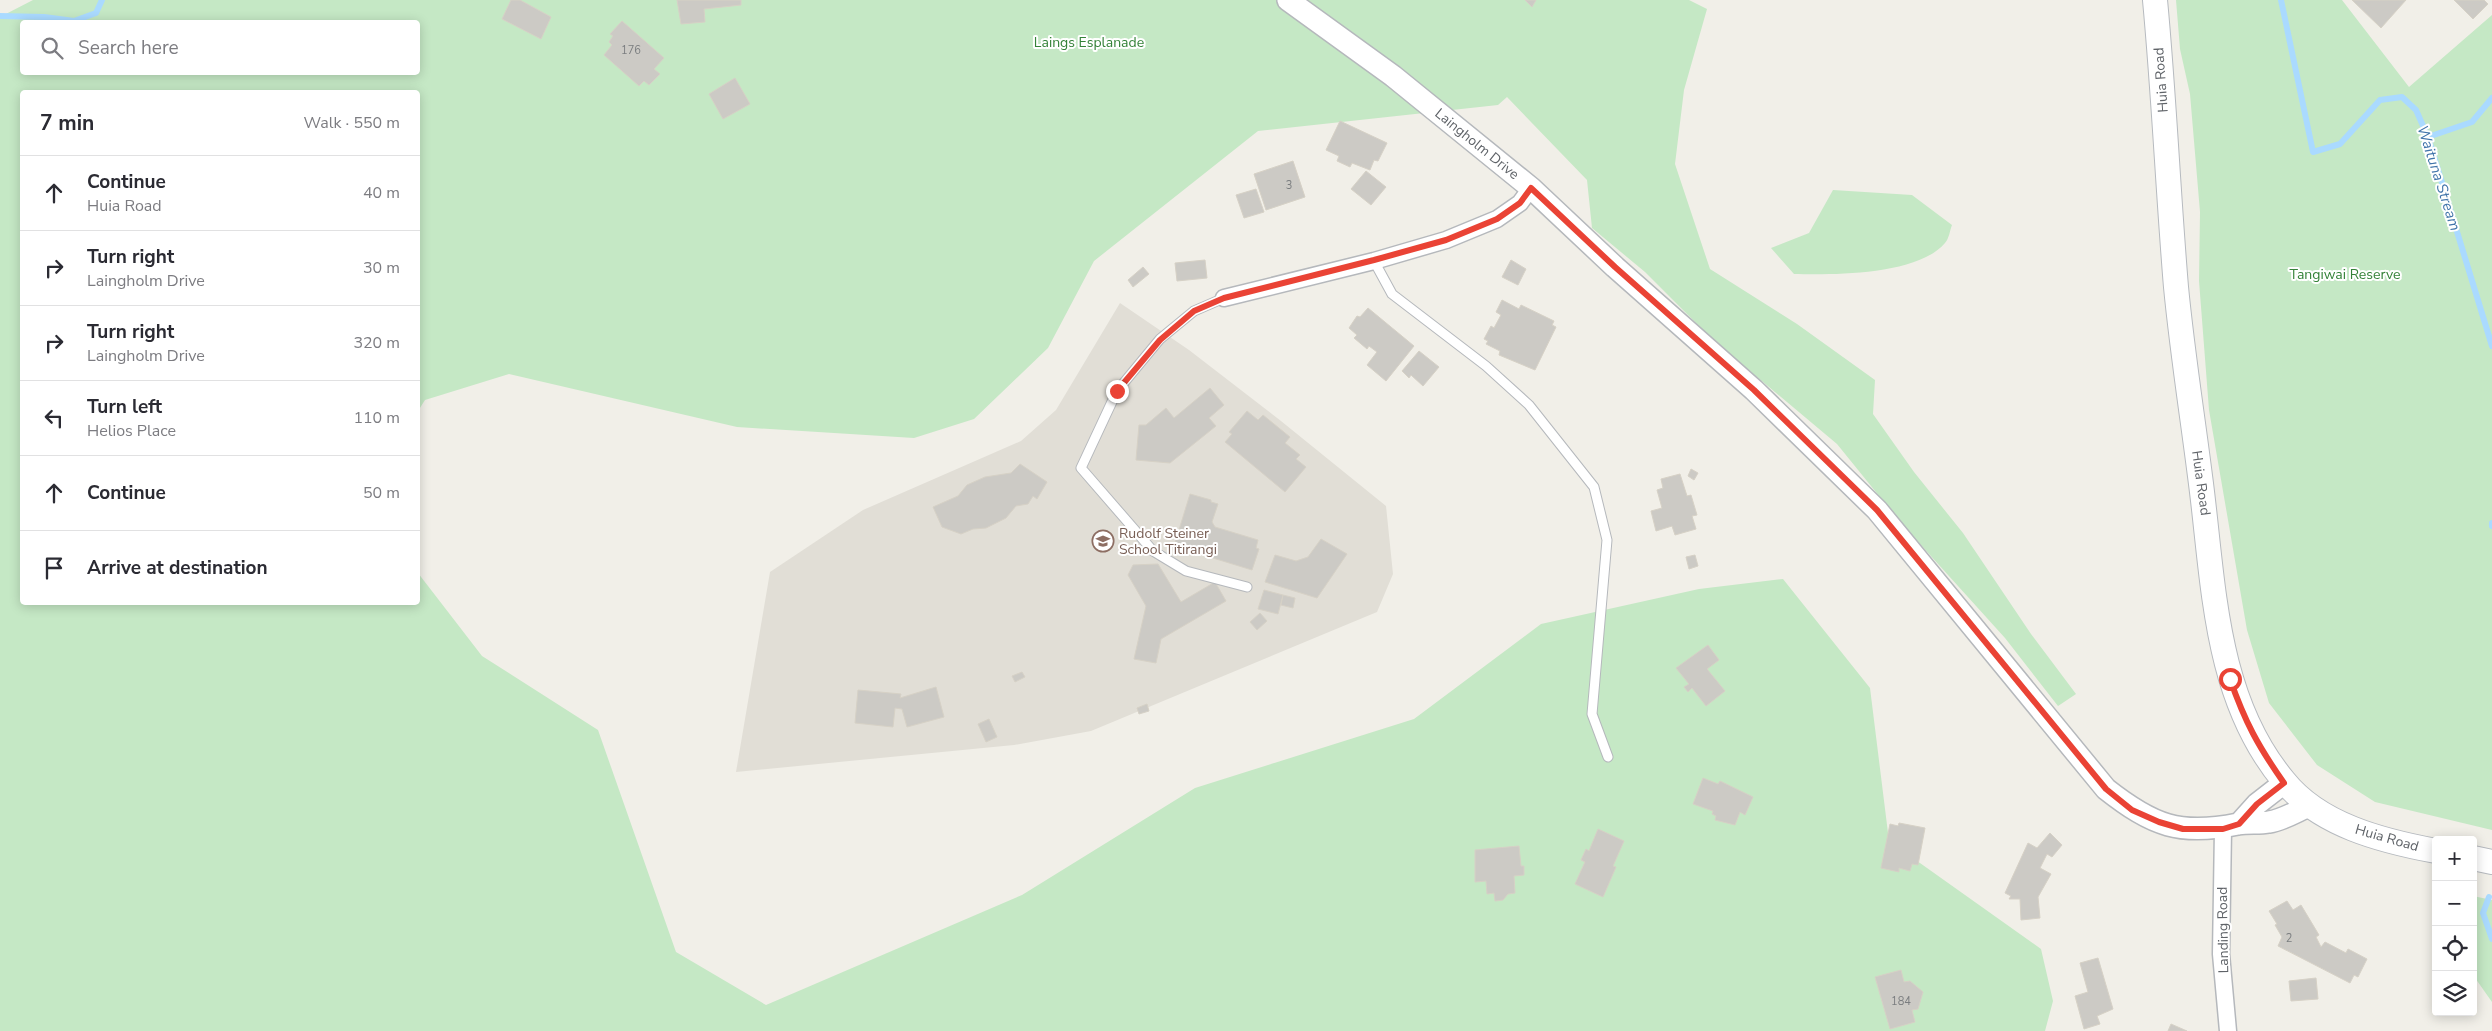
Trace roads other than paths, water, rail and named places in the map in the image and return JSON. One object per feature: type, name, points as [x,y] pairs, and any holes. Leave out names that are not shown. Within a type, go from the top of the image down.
[{"type":"main road","name":"Huia Road","points":[[2154,0],[2178,298],[2223,648],[2230,679],[2241,711],[2258,746],[2284,783],[2309,806],[2341,823],[2374,836],[2432,850]]},
{"type":"main road","points":[[2477,859],[2492,862]]},
{"type":"street","name":"Laingholm Drive","points":[[1288,0],[1393,76],[1531,188],[1615,267],[1754,390],[1877,510],[2106,789],[2132,810],[2159,822],[2183,829],[2270,822],[2309,806]]},
{"type":"street","points":[[1224,298],[1446,240],[1497,219],[1520,203],[1531,188]]},
{"type":"street","points":[[2231,826],[2284,783]]},
{"type":"street","name":"Landing Road","points":[[2228,1031],[2221,954],[2231,826]]},
{"type":"lane","points":[[1374,260],[1392,294],[1486,366],[1529,405],[1594,487],[1607,540],[1592,714],[1608,758]]},
{"type":"lane","points":[[1224,298],[1194,311],[1160,340],[1117,391],[1080,468],[1153,550],[1186,571],[1247,587]]},
{"type":"waterway","points":[[77,20],[96,13],[102,0]]},
{"type":"waterway","name":"Waituna Stream","points":[[2281,0],[2313,152],[2340,144],[2380,100],[2402,97],[2416,110],[2428,137],[2492,346]]},
{"type":"waterway","points":[[0,16],[44,17],[66,20]]},
{"type":"waterway","points":[[2428,137],[2472,122],[2492,98]]},
{"type":"waterway","name":"Waituna Stream","points":[[2489,897],[2483,913],[2492,939]]},
{"type":"place","name":"Rudolf Steiner School Titirangi","points":[[1103,541]]},
{"type":"park label","name":"Laings Esplanade","points":[[1089,42]]},
{"type":"park label","name":"Tangiwai Reserve","points":[[2345,274]]}]
